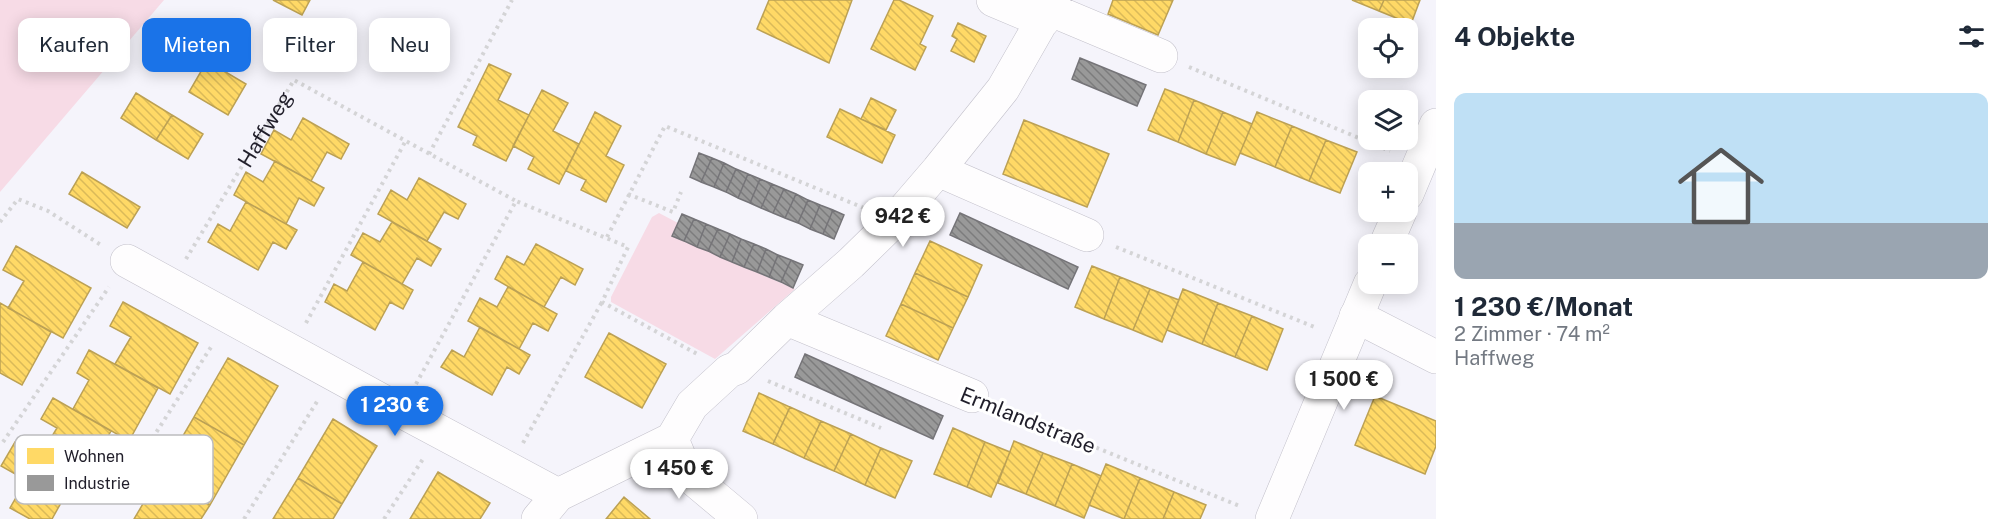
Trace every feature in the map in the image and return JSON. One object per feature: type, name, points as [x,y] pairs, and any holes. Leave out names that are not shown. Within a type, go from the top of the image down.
[{"type":"street","points":[[993,0],[1049,10],[1161,56]]},
{"type":"street","points":[[127,261],[509,469],[548,507],[672,439],[692,405],[851,263],[895,220],[1004,89],[1049,10]]},
{"type":"street","points":[[1418,169],[1436,124]]},
{"type":"street","points":[[938,170],[1087,235]]},
{"type":"street","points":[[1260,514],[1366,294]]},
{"type":"street","name":"Ermlandstraße","points":[[787,319],[972,396]]},
{"type":"street","points":[[1351,328],[1436,357]]},
{"type":"street","points":[[672,439],[686,473],[741,519]]},
{"type":"path","points":[[429,154],[512,0]]},
{"type":"path","points":[[1161,56],[1420,164]]},
{"type":"path","name":"Haffweg","points":[[170,285],[294,80],[516,201],[628,247],[602,302]]},
{"type":"path","points":[[607,237],[665,126],[895,220]]},
{"type":"path","points":[[291,350],[405,142]]},
{"type":"path","points":[[628,194],[673,212],[681,192]]},
{"type":"path","points":[[0,222],[18,199],[48,211],[127,261],[3,442]]},
{"type":"path","points":[[401,411],[516,201]]},
{"type":"path","points":[[1087,235],[1351,328]]},
{"type":"path","points":[[509,469],[602,302],[733,370],[881,428]]},
{"type":"path","points":[[155,435],[230,318]]},
{"type":"path","points":[[244,519],[334,374]]},
{"type":"path","name":"Ermlandstraße","points":[[972,396],[1260,514]]},
{"type":"path","points":[[384,519],[441,432]]},
{"type":"shaded area","points":[[0,0],[164,0],[149,18],[142,18],[142,26],[130,40],[130,18],[18,18],[18,72],[102,72],[0,192]]},
{"type":"shaded area","points":[[659,213],[678,223],[673,236],[795,289],[715,359],[611,302],[611,297],[652,217]]},
{"type":"building: Wohnen","points":[[273,0],[310,0],[302,15]]},
{"type":"building: Wohnen","points":[[769,0],[852,0],[829,63],[757,29]]},
{"type":"building: Wohnen","points":[[894,0],[899,0],[933,16],[920,44],[926,47],[915,70],[871,49]]},
{"type":"building: Wohnen","points":[[1113,0],[1173,0],[1158,35],[1108,14]]},
{"type":"building: Wohnen","points":[[1352,0],[1384,0],[1379,11]]},
{"type":"building: Wohnen","points":[[1384,0],[1420,0],[1413,18],[1396,18],[1379,11]]},
{"type":"building: Wohnen","points":[[958,23],[986,36],[974,62],[951,51],[957,39],[952,36]]},
{"type":"building: Wohnen","points":[[489,64],[511,74],[498,100],[529,115],[506,161],[473,145],[477,136],[458,127]]},
{"type":"building: Wohnen","points":[[201,72],[226,72],[246,84],[228,115],[189,92]]},
{"type":"building: Wohnen","points":[[1165,89],[1194,100],[1178,142],[1148,130]]},
{"type":"building: Wohnen","points":[[542,90],[568,103],[553,131],[579,144],[559,184],[528,169],[534,157],[513,146]]},
{"type":"building: Wohnen","points":[[136,93],[172,115],[156,140],[121,118]]},
{"type":"building: Wohnen","points":[[871,98],[896,110],[886,130],[861,119]]},
{"type":"building: Wohnen","points":[[1194,100],[1223,112],[1206,154],[1178,142]]},
{"type":"building: Wohnen","points":[[840,109],[895,135],[882,163],[827,137]]},
{"type":"building: Wohnen","points":[[595,112],[621,126],[606,156],[624,165],[606,202],[581,190],[586,180],[566,171]]},
{"type":"building: Wohnen","points":[[1223,112],[1252,124],[1235,165],[1206,154]]},
{"type":"building: Wohnen","points":[[1257,112],[1292,126],[1275,167],[1240,153]]},
{"type":"building: Wohnen","points":[[172,115],[203,134],[188,159],[156,140]]},
{"type":"building: Wohnen","points":[[303,118],[349,144],[341,159],[327,152],[311,181],[261,154],[274,130],[291,140]]},
{"type":"building: Wohnen","points":[[1024,120],[1109,154],[1087,207],[1003,174]]},
{"type":"building: Wohnen","points":[[1292,126],[1326,140],[1309,181],[1275,167]]},
{"type":"building: Wohnen","points":[[1326,140],[1357,152],[1340,193],[1309,181]]},
{"type":"building: Wohnen","points":[[275,161],[324,188],[314,206],[299,198],[286,224],[234,195],[246,172],[263,182]]},
{"type":"building: Wohnen","points":[[82,172],[140,207],[127,228],[69,194]]},
{"type":"building: Wohnen","points":[[419,178],[466,204],[458,219],[444,212],[427,241],[378,214],[391,190],[407,200]]},
{"type":"building: Wohnen","points":[[246,202],[297,230],[286,249],[273,242],[258,270],[208,242],[218,224],[230,231]]},
{"type":"building: Wohnen","points":[[392,222],[441,249],[431,266],[417,258],[402,284],[351,255],[363,233],[380,242]]},
{"type":"building: Wohnen","points":[[930,241],[982,265],[968,297],[915,273]]},
{"type":"building: Wohnen","points":[[536,244],[583,269],[575,285],[561,277],[544,307],[495,279],[507,256],[524,265]]},
{"type":"building: Wohnen","points":[[16,246],[91,288],[63,338],[8,308],[24,281],[3,270]]},
{"type":"building: Wohnen","points":[[363,262],[413,290],[403,309],[390,302],[375,330],[325,302],[334,284],[347,291]]},
{"type":"building: Wohnen","points":[[1092,266],[1120,277],[1104,319],[1075,307]]},
{"type":"building: Wohnen","points":[[915,273],[968,297],[953,328],[901,304]]},
{"type":"building: Wohnen","points":[[1120,277],[1150,289],[1133,330],[1104,319]]},
{"type":"building: Wohnen","points":[[508,287],[557,314],[548,331],[533,323],[519,349],[468,321],[480,298],[497,307]]},
{"type":"building: Wohnen","points":[[1150,289],[1179,300],[1162,342],[1133,330]]},
{"type":"building: Wohnen","points":[[1183,289],[1218,303],[1202,344],[1167,330]]},
{"type":"building: Wohnen","points":[[123,302],[198,343],[170,394],[115,364],[131,337],[110,326]]},
{"type":"building: Wohnen","points":[[0,303],[51,332],[22,385],[0,373]]},
{"type":"building: Wohnen","points":[[1218,303],[1252,316],[1235,357],[1202,344]]},
{"type":"building: Wohnen","points":[[901,304],[953,328],[938,360],[886,336]]},
{"type":"building: Wohnen","points":[[1252,316],[1283,329],[1267,370],[1235,357]]},
{"type":"building: Wohnen","points":[[480,327],[530,355],[519,374],[507,367],[492,395],[441,367],[452,350],[464,357]]},
{"type":"building: Wohnen","points":[[609,333],[666,364],[642,408],[585,377]]},
{"type":"building: Wohnen","points":[[89,350],[158,388],[132,435],[118,435],[73,409],[89,380],[77,373]]},
{"type":"building: Wohnen","points":[[228,358],[278,386],[244,445],[194,417]]},
{"type":"building: Wohnen","points":[[759,393],[790,407],[773,444],[743,431]]},
{"type":"building: Wohnen","points":[[1375,396],[1436,421],[1436,446],[1425,474],[1355,445]]},
{"type":"building: Wohnen","points":[[53,398],[111,431],[109,435],[53,435],[57,428],[41,419]]},
{"type":"building: Wohnen","points":[[790,407],[821,421],[804,458],[773,444]]},
{"type":"building: Wohnen","points":[[194,417],[244,445],[213,500],[213,435],[183,435]]},
{"type":"building: Wohnen","points":[[333,419],[377,446],[342,504],[298,478]]},
{"type":"building: Wohnen","points":[[821,421],[851,434],[834,471],[804,458]]},
{"type":"building: Wohnen","points":[[953,428],[985,442],[967,487],[934,474]]},
{"type":"building: Wohnen","points":[[851,434],[881,448],[865,485],[834,471]]},
{"type":"building: Wohnen","points":[[1014,441],[1043,453],[1026,494],[998,483]]},
{"type":"building: Wohnen","points":[[15,442],[15,474],[1,466]]},
{"type":"building: Wohnen","points":[[985,442],[1010,452],[991,497],[967,487]]},
{"type":"building: Wohnen","points":[[881,448],[912,461],[895,498],[865,485]]},
{"type":"building: Wohnen","points":[[1043,453],[1072,464],[1055,506],[1026,494]]},
{"type":"building: Wohnen","points":[[1072,464],[1101,476],[1084,518],[1055,506]]},
{"type":"building: Wohnen","points":[[1106,464],[1140,478],[1124,519],[1089,505]]},
{"type":"building: Wohnen","points":[[438,472],[490,503],[480,519],[410,519]]},
{"type":"building: Wohnen","points":[[298,478],[342,504],[333,519],[273,519]]},
{"type":"building: Wohnen","points":[[1140,478],[1174,492],[1163,519],[1124,519]]},
{"type":"building: Wohnen","points":[[1174,492],[1206,505],[1200,519],[1163,519]]},
{"type":"building: Wohnen","points":[[624,497],[650,519],[606,519]]},
{"type":"building: Wohnen","points":[[15,499],[15,504],[60,504],[52,519],[30,519],[10,508]]},
{"type":"building: Wohnen","points":[[143,504],[210,505],[201,519],[134,519]]},
{"type":"building: Industrie","points":[[1080,58],[1146,85],[1137,106],[1072,79]]},
{"type":"building: Industrie","points":[[699,153],[712,158],[701,182],[690,177]]},
{"type":"building: Industrie","points":[[712,158],[724,163],[714,187],[701,182]]},
{"type":"building: Industrie","points":[[724,163],[736,169],[726,192],[714,187]]},
{"type":"building: Industrie","points":[[736,169],[748,174],[738,198],[726,192]]},
{"type":"building: Industrie","points":[[748,174],[760,179],[750,203],[738,198]]},
{"type":"building: Industrie","points":[[760,179],[772,184],[761,208],[750,203]]},
{"type":"building: Industrie","points":[[772,184],[784,189],[773,213],[761,208]]},
{"type":"building: Industrie","points":[[784,189],[796,194],[785,218],[773,213]]},
{"type":"building: Industrie","points":[[796,194],[808,200],[798,223],[785,218]]},
{"type":"building: Industrie","points":[[808,200],[820,205],[810,229],[798,223]]},
{"type":"building: Industrie","points":[[820,205],[833,210],[823,234],[810,229]]},
{"type":"building: Industrie","points":[[833,210],[844,215],[834,239],[823,234]]},
{"type":"building: Industrie","points":[[960,213],[1078,267],[1068,289],[950,235]]},
{"type":"building: Industrie","points":[[682,214],[694,219],[684,241],[672,236]]},
{"type":"building: Industrie","points":[[694,219],[706,224],[697,247],[684,241]]},
{"type":"building: Industrie","points":[[706,224],[718,229],[708,251],[697,247]]},
{"type":"building: Industrie","points":[[718,229],[730,234],[720,257],[708,251]]},
{"type":"building: Industrie","points":[[730,234],[741,239],[732,262],[720,257]]},
{"type":"building: Industrie","points":[[741,239],[754,244],[744,267],[732,262]]},
{"type":"building: Industrie","points":[[754,244],[766,249],[757,272],[744,267]]},
{"type":"building: Industrie","points":[[766,249],[778,255],[769,277],[757,272]]},
{"type":"building: Industrie","points":[[778,255],[791,260],[781,282],[769,277]]},
{"type":"building: Industrie","points":[[791,260],[803,265],[793,288],[781,282]]},
{"type":"building: Industrie","points":[[805,354],[943,416],[933,439],[795,377]]}]
